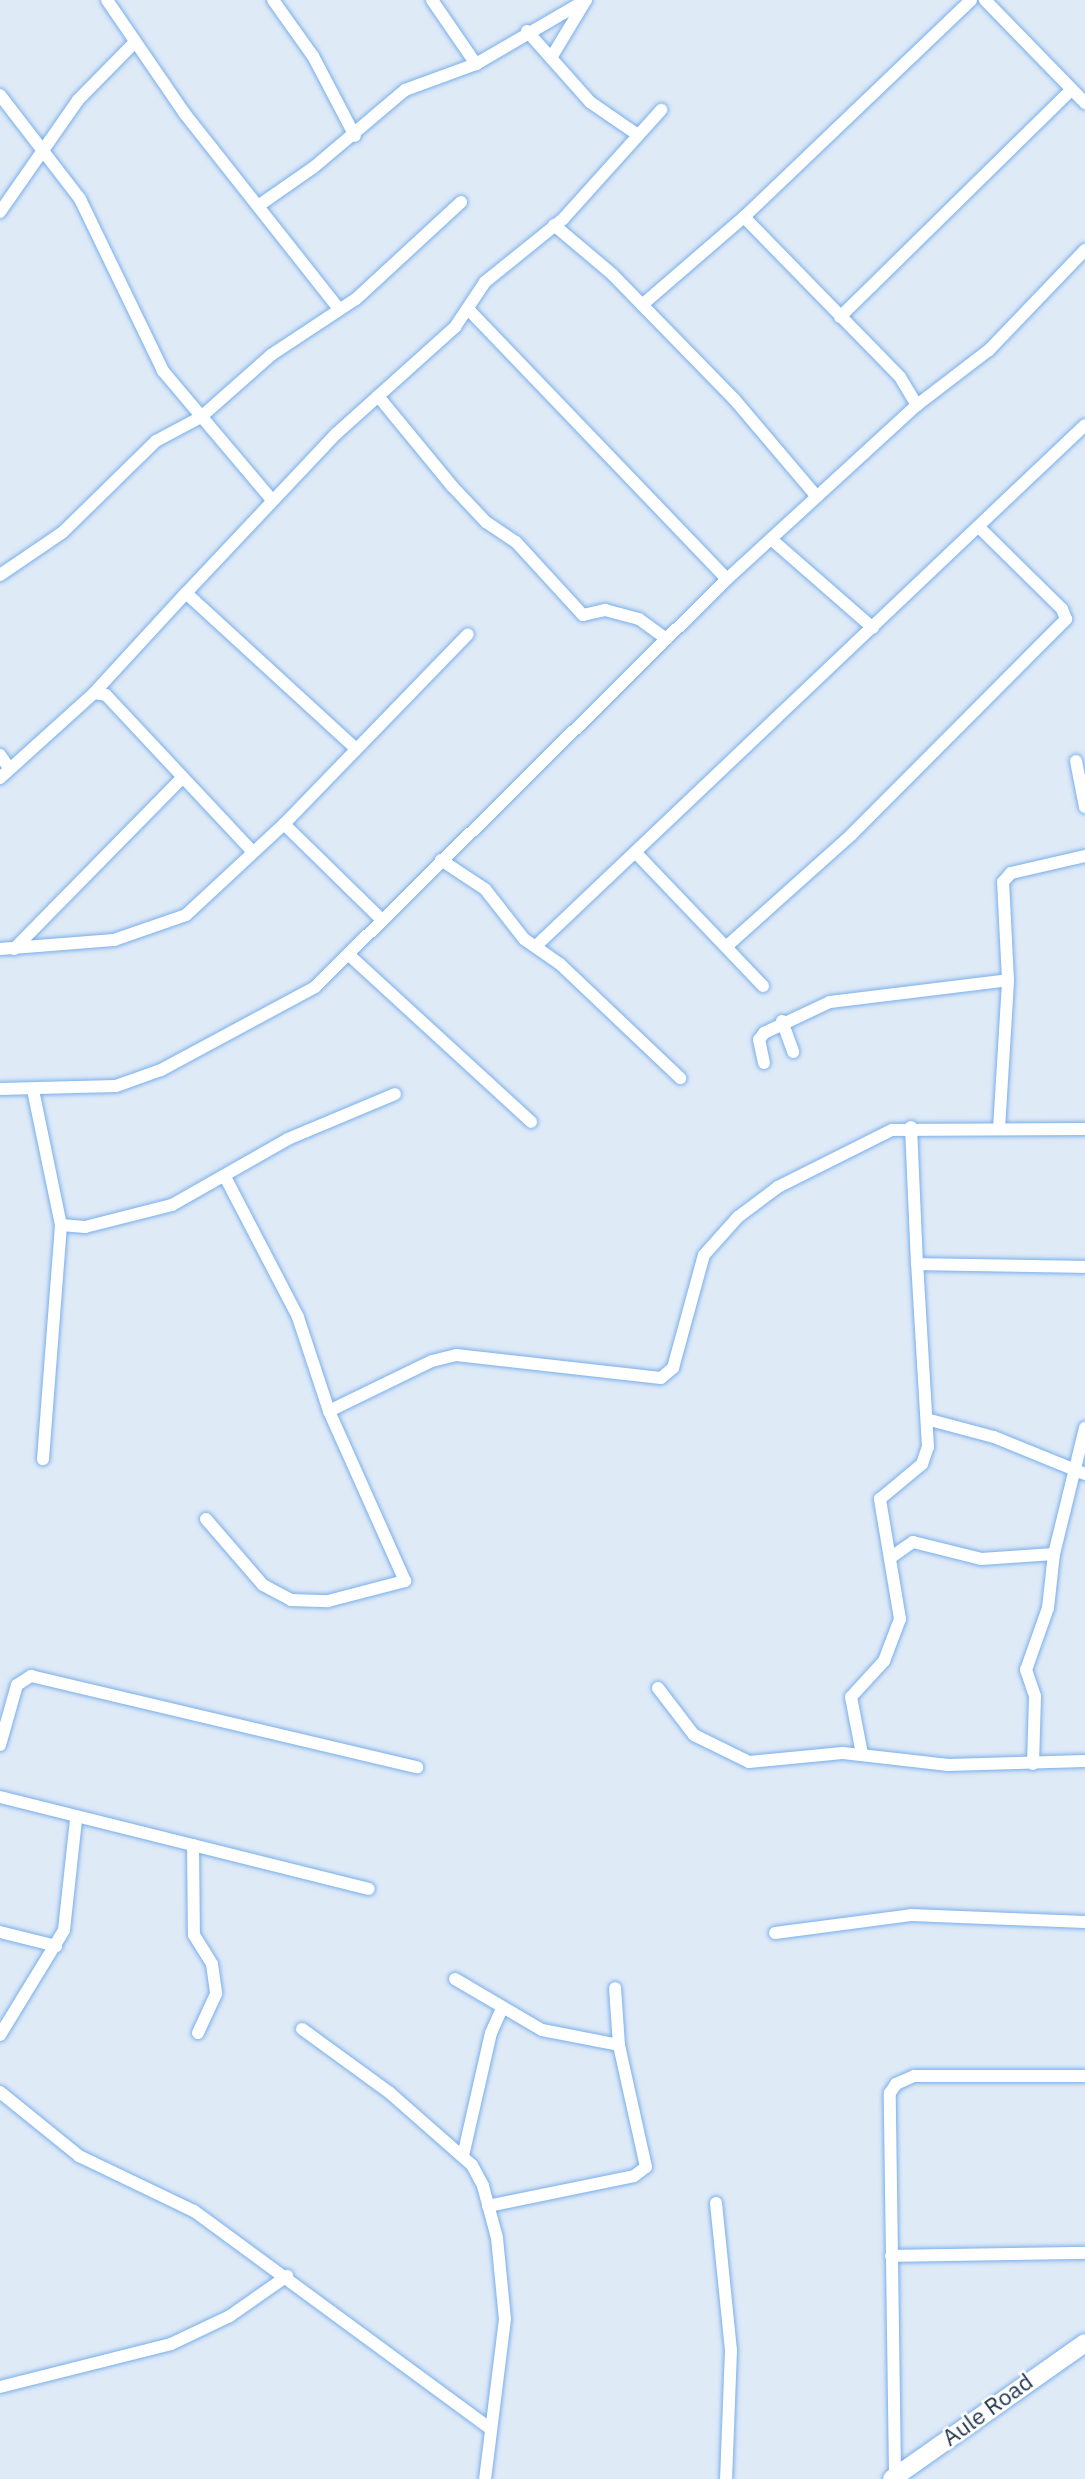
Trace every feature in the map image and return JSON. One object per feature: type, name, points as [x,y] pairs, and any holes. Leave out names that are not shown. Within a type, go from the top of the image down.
[{"type":"street","points":[[107,0],[135,42],[338,308]]},
{"type":"street","points":[[274,0],[313,56],[355,136]]},
{"type":"street","points":[[432,0],[476,64]]},
{"type":"street","points":[[258,206],[355,136],[405,90],[476,64],[527,31],[586,0]]},
{"type":"street","points":[[551,58],[586,0]]},
{"type":"street","points":[[642,305],[744,217],[971,0]]},
{"type":"street","points":[[985,0],[1085,103]]},
{"type":"street","points":[[527,31],[598,110],[638,135]]},
{"type":"street","points":[[0,212],[44,153],[78,100],[135,42]]},
{"type":"street","points":[[839,317],[1071,90]]},
{"type":"street","points":[[0,95],[80,200],[163,371],[271,499]]},
{"type":"street","points":[[0,755],[5,773],[94,693],[271,499],[378,396],[444,338],[468,309],[485,282],[554,225],[661,110]]},
{"type":"street","points":[[0,575],[63,532],[156,441],[201,417],[271,355],[338,308],[356,299],[461,202]]},
{"type":"street","points":[[744,217],[900,377],[917,405]]},
{"type":"street","points":[[554,225],[642,305],[761,427],[817,497]]},
{"type":"street","points":[[0,1089],[116,1086],[161,1070],[277,1011],[349,955],[441,860],[727,579],[917,405],[989,350],[1084,254]]},
{"type":"street","points":[[468,309],[727,579]]},
{"type":"street","points":[[378,396],[452,486],[486,522],[516,542],[583,615],[606,610],[629,616],[667,639]]},
{"type":"street","points":[[537,945],[980,528],[1085,425]]},
{"type":"street","points":[[727,946],[851,835],[1066,619],[1062,609],[980,528]]},
{"type":"street","points":[[771,539],[873,628]]},
{"type":"street","points":[[186,593],[356,748]]},
{"type":"street","points":[[0,949],[114,940],[165,925],[207,899],[284,824],[356,748],[442,667],[468,634]]},
{"type":"street","points":[[94,693],[106,695],[181,779],[253,852]]},
{"type":"street","points":[[1076,761],[1085,807]]},
{"type":"street","points":[[14,948],[181,779]]},
{"type":"street","points":[[284,824],[382,920]]},
{"type":"street","points":[[636,853],[763,986]]},
{"type":"street","points":[[999,1129],[1009,979],[1006,876],[1085,856]]},
{"type":"street","points":[[441,860],[485,888],[524,939],[537,945],[680,1078]]},
{"type":"street","points":[[349,955],[531,1122]]},
{"type":"street","points":[[764,1063],[759,1040],[782,1021],[848,997],[1009,979]]},
{"type":"street","points":[[782,1021],[793,1052]]},
{"type":"street","points":[[33,1090],[61,1225],[43,1460]]},
{"type":"street","points":[[61,1225],[85,1227],[172,1205],[288,1139],[395,1094]]},
{"type":"street","points":[[862,1754],[851,1697],[884,1661],[898,1631],[880,1499],[922,1464],[930,1420],[914,1290],[916,1264],[911,1127]]},
{"type":"street","points":[[330,1411],[432,1361],[456,1355],[669,1375],[704,1255],[738,1217],[778,1187],[873,1138],[911,1127],[1085,1129]]},
{"type":"street","points":[[206,1519],[263,1585],[291,1600],[328,1601],[403,1584],[405,1576],[330,1411],[298,1317],[225,1177]]},
{"type":"street","points":[[916,1264],[1085,1267]]},
{"type":"street","points":[[930,1420],[994,1437],[1079,1473]]},
{"type":"street","points":[[1032,1764],[1035,1696],[1026,1670],[1048,1608],[1054,1553],[1079,1473],[1085,1428]]},
{"type":"street","points":[[890,1558],[913,1542],[981,1559],[1054,1553]]},
{"type":"street","points":[[0,1745],[17,1685],[31,1676],[417,1767]]},
{"type":"street","points":[[659,1688],[694,1735],[729,1757],[765,1763],[810,1755],[862,1754],[948,1765],[1085,1761]]},
{"type":"street","points":[[0,1797],[76,1820],[193,1845],[369,1889]]},
{"type":"street","points":[[0,2035],[57,1946],[68,1909],[76,1820]]},
{"type":"street","points":[[193,1845],[194,1936],[216,1979],[212,2008],[198,2033]]},
{"type":"street","points":[[775,1933],[911,1915],[1085,1922]]},
{"type":"street","points":[[0,1933],[57,1946]]},
{"type":"street","points":[[455,1979],[502,2008],[568,2039],[619,2045]]},
{"type":"street","points":[[488,2206],[634,2176],[646,2168],[619,2045],[615,1988]]},
{"type":"street","points":[[463,2156],[491,2033],[502,2008]]},
{"type":"street","points":[[302,2029],[390,2093],[463,2156],[479,2174],[505,2290],[505,2319],[488,2427],[485,2479]]},
{"type":"street","points":[[893,2477],[888,2107],[896,2084],[914,2076],[1085,2076]]},
{"type":"street","points":[[0,2092],[72,2151],[194,2211],[288,2276],[424,2385],[488,2427]]},
{"type":"street","points":[[716,2203],[730,2339],[726,2479]]},
{"type":"street","points":[[891,2256],[1085,2253]]},
{"type":"street","points":[[0,2387],[172,2344],[230,2316],[288,2276]]},
{"type":"street","name":"Aule Road","points":[[893,2477],[1085,2343]]}]
